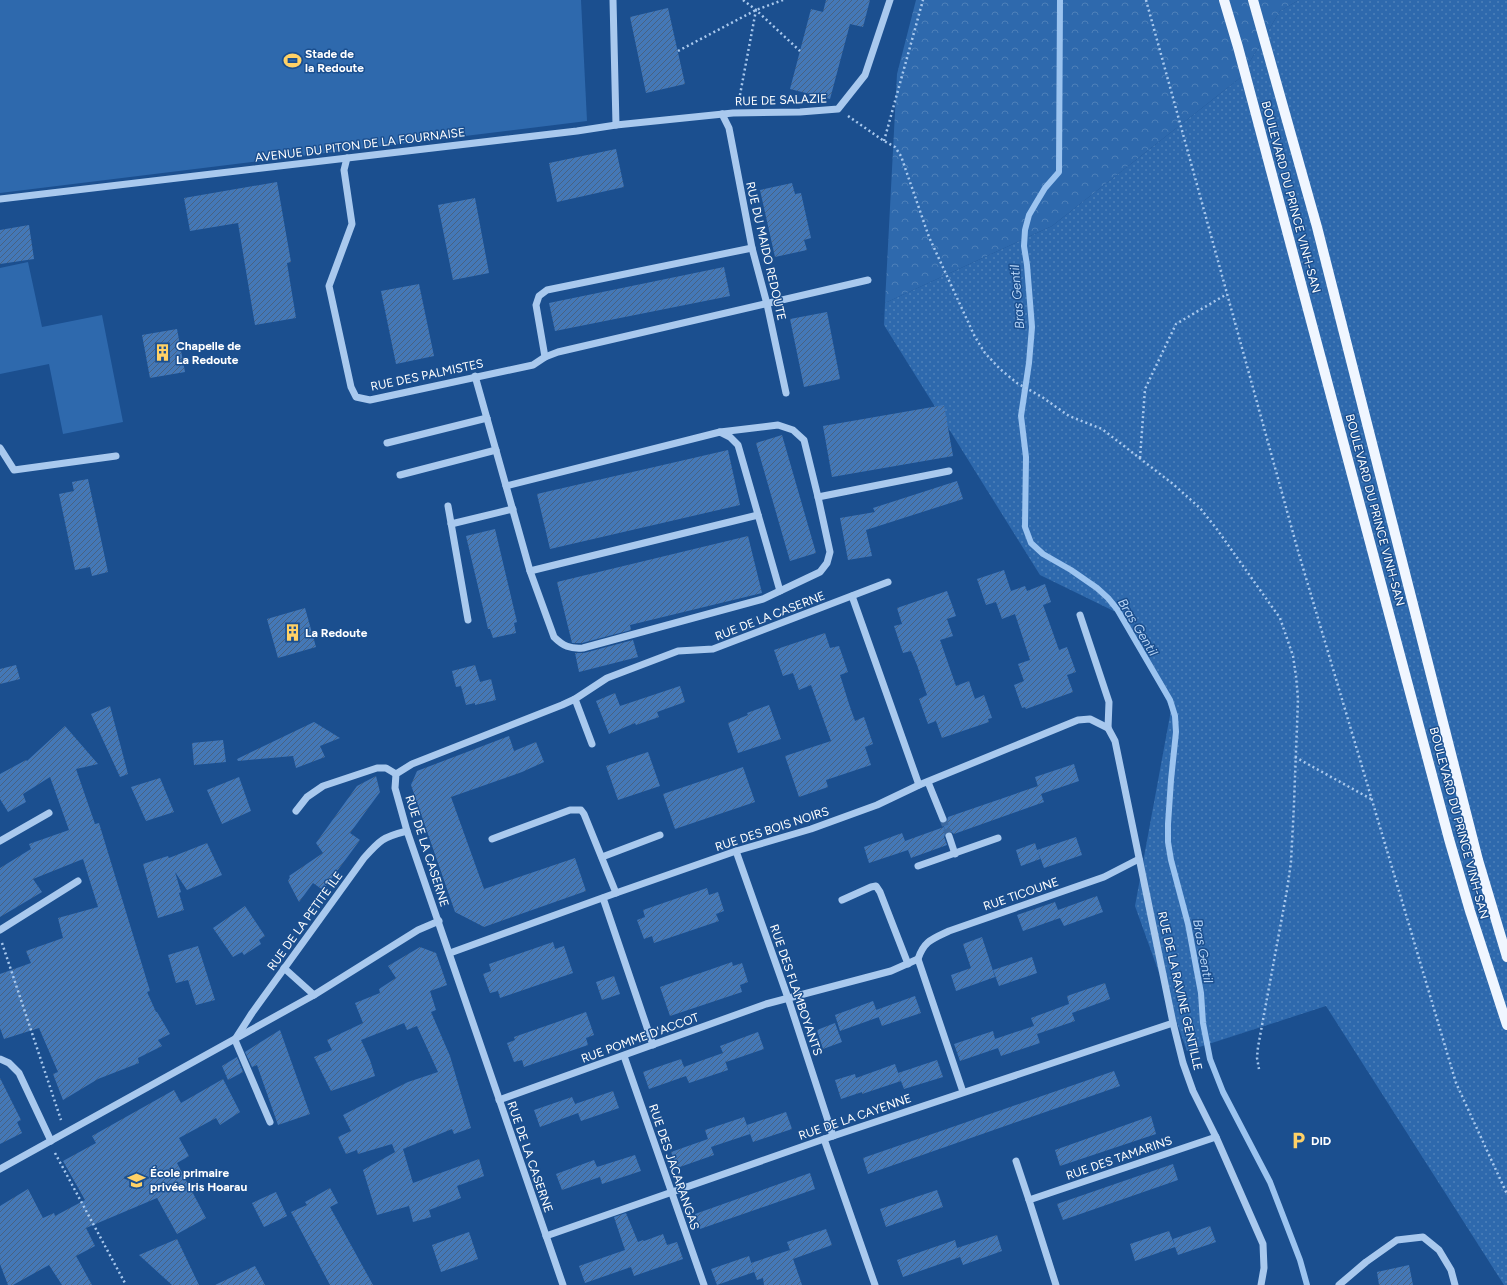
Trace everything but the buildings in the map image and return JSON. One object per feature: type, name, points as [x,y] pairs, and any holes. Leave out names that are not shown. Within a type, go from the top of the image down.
[{"type":"main road","name":"BOULEVARD DU PRINCE VINH-SAN","points":[[1224,0],[1238,47],[1449,840],[1470,911],[1507,1025]]},
{"type":"main road","name":"BOULEVARD DU PRINCE VINH-SAN","points":[[1253,0],[1317,227],[1470,830],[1507,957]]},
{"type":"street","points":[[613,0],[616,125]]},
{"type":"street","name":"RUE DE SALAZIE","points":[[722,114],[800,112],[838,109],[865,75],[890,0]]},
{"type":"street","name":"AVENUE DU PITON DE LA FOURNAISE","points":[[0,199],[616,125],[722,114]]},
{"type":"street","name":"RUE DU MAIDO REDOUTE","points":[[722,114],[729,128],[752,248],[767,304],[786,393]]},
{"type":"street","name":"RUE DES PALMISTES","points":[[347,158],[344,170],[352,224],[329,286],[351,387],[356,397],[370,400],[475,376],[533,365],[545,357]]},
{"type":"street","points":[[752,248],[547,290],[539,296],[536,305],[545,357],[558,352],[868,280]]},
{"type":"street","points":[[475,376],[506,486],[513,509],[530,571],[554,637],[561,645],[572,649],[583,648],[756,601],[820,572],[827,563],[830,552],[804,440],[793,430],[778,425],[720,432],[506,486]]},
{"type":"street","points":[[388,443],[487,418]]},
{"type":"street","points":[[720,432],[730,437],[738,445],[780,591]]},
{"type":"street","points":[[0,448],[14,470],[116,456]]},
{"type":"street","points":[[400,475],[496,450]]},
{"type":"street","points":[[818,497],[949,471]]},
{"type":"street","points":[[448,506],[468,620]]},
{"type":"street","points":[[451,524],[513,509]]},
{"type":"street","points":[[530,571],[758,515]]},
{"type":"street","name":"RUE DE LA CASERNE","points":[[563,1285],[407,831],[395,788],[396,774],[412,764],[575,699],[607,678],[678,651],[713,649],[888,582]]},
{"type":"street","points":[[852,596],[919,785]]},
{"type":"street","points":[[1080,615],[1109,702],[1108,728]]},
{"type":"street","points":[[575,699],[592,744]]},
{"type":"street","name":"RUE DES BOIS NOIRS","points":[[450,953],[736,851],[811,829],[870,808],[919,785],[1078,720],[1090,719],[1108,728]]},
{"type":"street","name":"RUE DE LA RAVINE GENTILLE","points":[[1108,728],[1115,740],[1173,1023],[1183,1062],[1193,1091],[1216,1137],[1263,1244],[1264,1268],[1260,1285]]},
{"type":"street","points":[[296,811],[307,797],[324,786],[376,768],[386,768],[396,774]]},
{"type":"street","points":[[928,782],[943,819]]},
{"type":"street","points":[[492,840],[570,810],[581,810],[584,814],[616,893]]},
{"type":"street","points":[[0,841],[49,813]]},
{"type":"street","name":"RUE DE LA PETITE ÎLE","points":[[235,1040],[252,1013],[364,858],[379,841],[391,835],[407,831]]},
{"type":"street","points":[[602,857],[660,835]]},
{"type":"street","points":[[949,836],[955,854]]},
{"type":"street","points":[[918,866],[998,838]]},
{"type":"street","name":"RUE DES FLAMBOYANTS","points":[[736,851],[788,998],[833,1136]]},
{"type":"street","name":"RUE TICOUNE","points":[[918,959],[921,950],[930,940],[949,931],[1104,877],[1139,859]]},
{"type":"street","points":[[0,930],[78,881]]},
{"type":"street","points":[[842,900],[876,886],[880,892],[908,964]]},
{"type":"street","points":[[603,898],[653,1045]]},
{"type":"street","name":"RUE DE LA PETITE ÎLE","points":[[0,1169],[235,1040],[314,995],[418,930],[439,921]]},
{"type":"street","points":[[788,998],[891,970],[918,959],[963,1092]]},
{"type":"street","points":[[284,968],[314,995]]},
{"type":"street","name":"RUE POMME D'ACCOT","points":[[499,1100],[766,1004],[788,998]]},
{"type":"street","name":"RUE DE LA CAYENNE","points":[[546,1236],[824,1139],[1173,1023]]},
{"type":"street","points":[[235,1040],[270,1122]]},
{"type":"street","name":"RUE DES JACARANGAS","points":[[624,1056],[670,1192],[704,1285]]},
{"type":"street","points":[[0,1059],[9,1063],[19,1073],[51,1141]]},
{"type":"street","name":"RUE DES TAMARINS","points":[[1029,1200],[1216,1137]]},
{"type":"street","points":[[824,1139],[875,1285]]},
{"type":"street","points":[[1016,1161],[1056,1285]]},
{"type":"street","points":[[1339,1285],[1366,1262],[1397,1240],[1423,1237],[1439,1250],[1451,1270],[1455,1285]]},
{"type":"path","points":[[743,0],[756,10],[800,51]]},
{"type":"path","points":[[678,52],[756,10],[783,0]]},
{"type":"path","points":[[884,141],[923,0]]},
{"type":"path","points":[[1146,0],[1298,551],[1456,1083],[1507,1194]]},
{"type":"path","points":[[736,113],[756,10]]},
{"type":"path","points":[[838,109],[895,147],[901,156],[929,237],[975,337],[985,353],[1000,369],[1017,383],[1042,397],[1069,416],[1102,429],[1173,484],[1200,508],[1280,618],[1293,656],[1298,699],[1294,804],[1291,862],[1258,1047],[1257,1058],[1259,1069]]},
{"type":"path","points":[[1140,458],[1145,390],[1176,324],[1227,294]]},
{"type":"path","points":[[1295,757],[1372,799]]},
{"type":"path","points":[[0,936],[65,1133]]},
{"type":"path","points":[[51,1141],[57,1157],[126,1285]]},
{"type":"green space","name":"Stade de la Redoute","points":[[0,0],[581,0],[587,121],[0,193]]},
{"type":"green space","points":[[916,0],[1299,0],[1280,11],[1240,78],[1052,226],[885,303],[897,74]]},
{"type":"green space","points":[[1299,0],[1507,0],[1507,1285],[1504,1285],[1326,1006],[1187,1051],[1135,906],[1171,710],[1126,617],[1040,575],[884,325],[885,303],[1052,226],[1240,78],[1280,11]]},
{"type":"green space","points":[[28,262],[42,327],[102,315],[123,422],[63,434],[49,364],[0,374],[0,268]]},
{"type":"waterway","name":"Bras Gentil","points":[[1060,0],[1059,172],[1045,188],[1036,203],[1029,215],[1025,230],[1024,246],[1032,327],[1029,363],[1021,416],[1026,457],[1025,527],[1031,543],[1043,554],[1071,570],[1097,588],[1108,598],[1117,609],[1170,700],[1175,716],[1176,732],[1171,780],[1168,842],[1171,860],[1188,924],[1201,993],[1203,1023],[1210,1059],[1223,1092],[1270,1182],[1300,1260],[1307,1285]]},
{"type":"tunnel","points":[[943,819],[949,836]]},
{"type":"place","name":"Stade de la Redoute","points":[[292,61]]},
{"type":"place","name":"Chapelle de La Redoute","points":[[163,353]]},
{"type":"place","name":"La Redoute","points":[[292,633]]},
{"type":"place","name":"DID","points":[[1298,1141]]},
{"type":"place","name":"École primaire privée Iris Hoarau","points":[[137,1180]]}]
